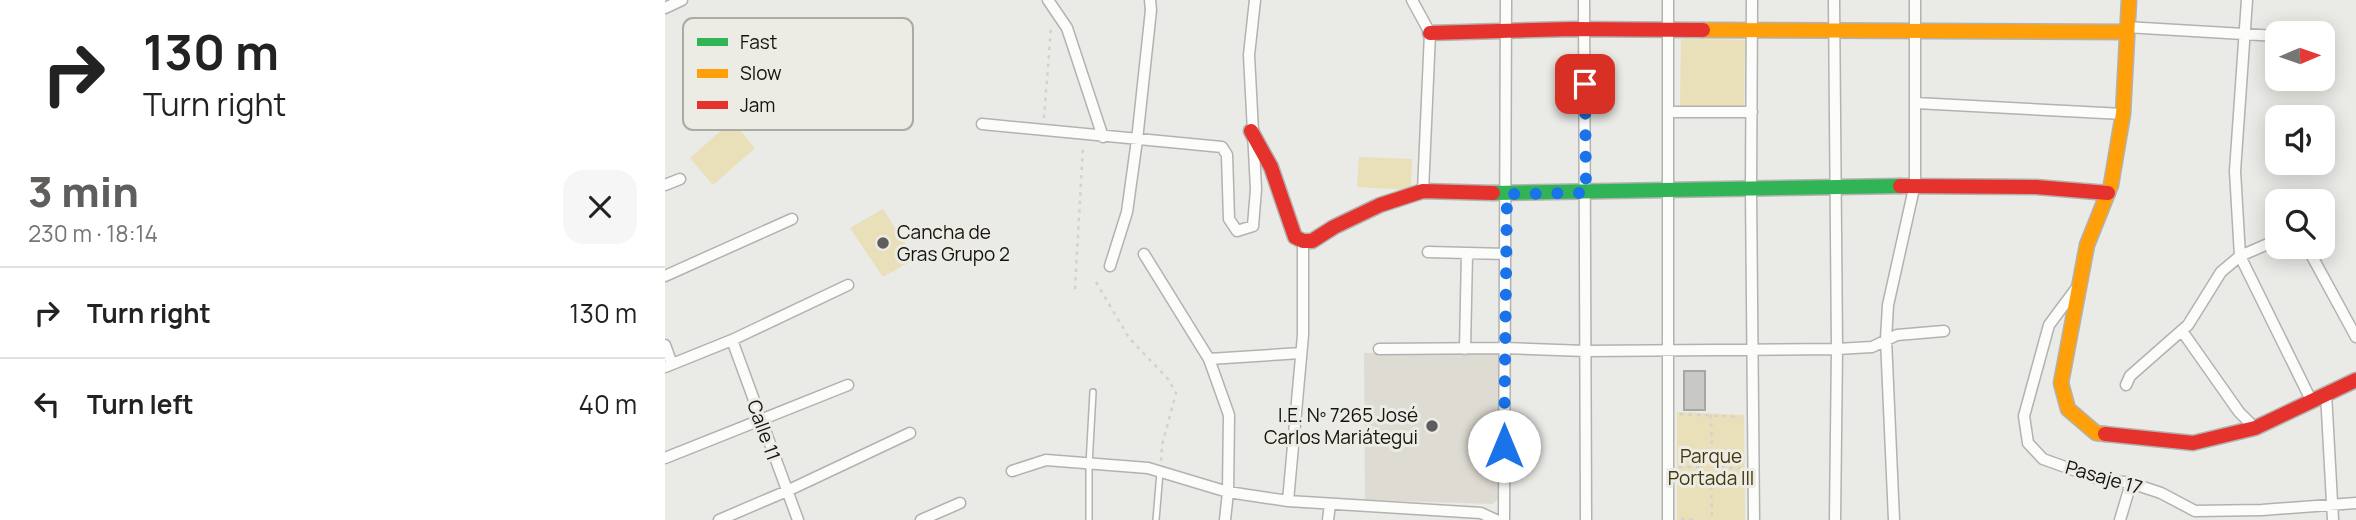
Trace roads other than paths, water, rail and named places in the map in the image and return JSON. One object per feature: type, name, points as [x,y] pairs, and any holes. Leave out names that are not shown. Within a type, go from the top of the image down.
[{"type":"street","points":[[665,8],[682,0]]},
{"type":"street","points":[[1110,266],[1127,212],[1137,140],[1150,0]]},
{"type":"street","points":[[982,124],[1222,147],[1226,150],[1229,219],[1237,231],[1253,226],[1256,189],[1249,55],[1255,0]]},
{"type":"street","points":[[1412,0],[1430,33],[1423,191]]},
{"type":"street","points":[[1504,520],[1506,0]]},
{"type":"street","points":[[1584,0],[1585,520]]},
{"type":"street","points":[[1668,0],[1667,350],[1674,519]]},
{"type":"street","points":[[1752,0],[1754,520]]},
{"type":"street","points":[[1833,0],[1837,349],[1835,520]]},
{"type":"street","points":[[1894,520],[1886,339],[1888,305],[1915,186],[1915,0]]},
{"type":"street","points":[[2129,0],[2123,114],[2108,193],[2087,244],[2061,383],[2068,409],[2096,433],[2193,443],[2255,428],[2356,380]]},
{"type":"street","points":[[2247,0],[2235,171],[2240,256],[2311,400]]},
{"type":"street","points":[[1050,3],[1067,28],[1103,137]]},
{"type":"street","points":[[1430,33],[1584,29],[2126,29],[2265,35]]},
{"type":"street","points":[[1916,103],[2123,114]]},
{"type":"street","points":[[1668,112],[1752,112]]},
{"type":"street","points":[[1251,131],[1271,167],[1295,237],[1303,241],[1312,241],[1380,205],[1423,191],[1507,194],[1915,186],[2036,187],[2108,193]]},
{"type":"street","points":[[665,185],[680,178]]},
{"type":"street","points":[[665,276],[792,219]]},
{"type":"street","points":[[1288,501],[1301,353],[1303,241]]},
{"type":"street","points":[[2126,385],[2130,376],[2182,331],[2206,299],[2221,272],[2240,256],[2265,245]]},
{"type":"street","points":[[1428,252],[1506,254]]},
{"type":"street","points":[[1465,349],[1467,253]]},
{"type":"street","points":[[1144,254],[1209,359],[1229,415],[1225,520]]},
{"type":"street","points":[[2314,259],[2356,337]]},
{"type":"street","name":"Pasaje 17","points":[[2080,284],[2049,325],[2024,416],[2028,443],[2043,459],[2097,478],[2131,483],[2161,494],[2195,515],[2262,515],[2356,502]]},
{"type":"street","points":[[665,345],[669,365],[733,340],[848,285]]},
{"type":"street","points":[[1379,349],[1837,349],[1872,347],[1897,335],[1944,331]]},
{"type":"street","points":[[2182,331],[2239,412],[2255,428]]},
{"type":"street","name":"Calle 11","points":[[733,340],[798,520]]},
{"type":"street","points":[[1209,359],[1301,353]]},
{"type":"street","points":[[665,458],[848,385]]},
{"type":"street","points":[[2326,393],[2333,520]]},
{"type":"street","points":[[719,520],[909,433]]},
{"type":"street","points":[[1012,471],[1046,460],[1148,468],[1228,492],[1288,501],[1481,513],[1496,520]]},
{"type":"street","points":[[2120,520],[2131,483]]},
{"type":"street","points":[[921,520],[960,503]]},
{"type":"street","points":[[1328,520],[1330,504]]},
{"type":"lane","points":[[1089,520],[1093,392]]},
{"type":"lane","points":[[1156,520],[1160,472]]},
{"type":"place","name":"Cancha de Gras Grupo 2","points":[[883,243]]},
{"type":"place","name":"I.E. Nº 7265 José Carlos Mariátegui","points":[[1432,426]]},
{"type":"park label","name":"Parque Portada III","points":[[1711,467]]}]
